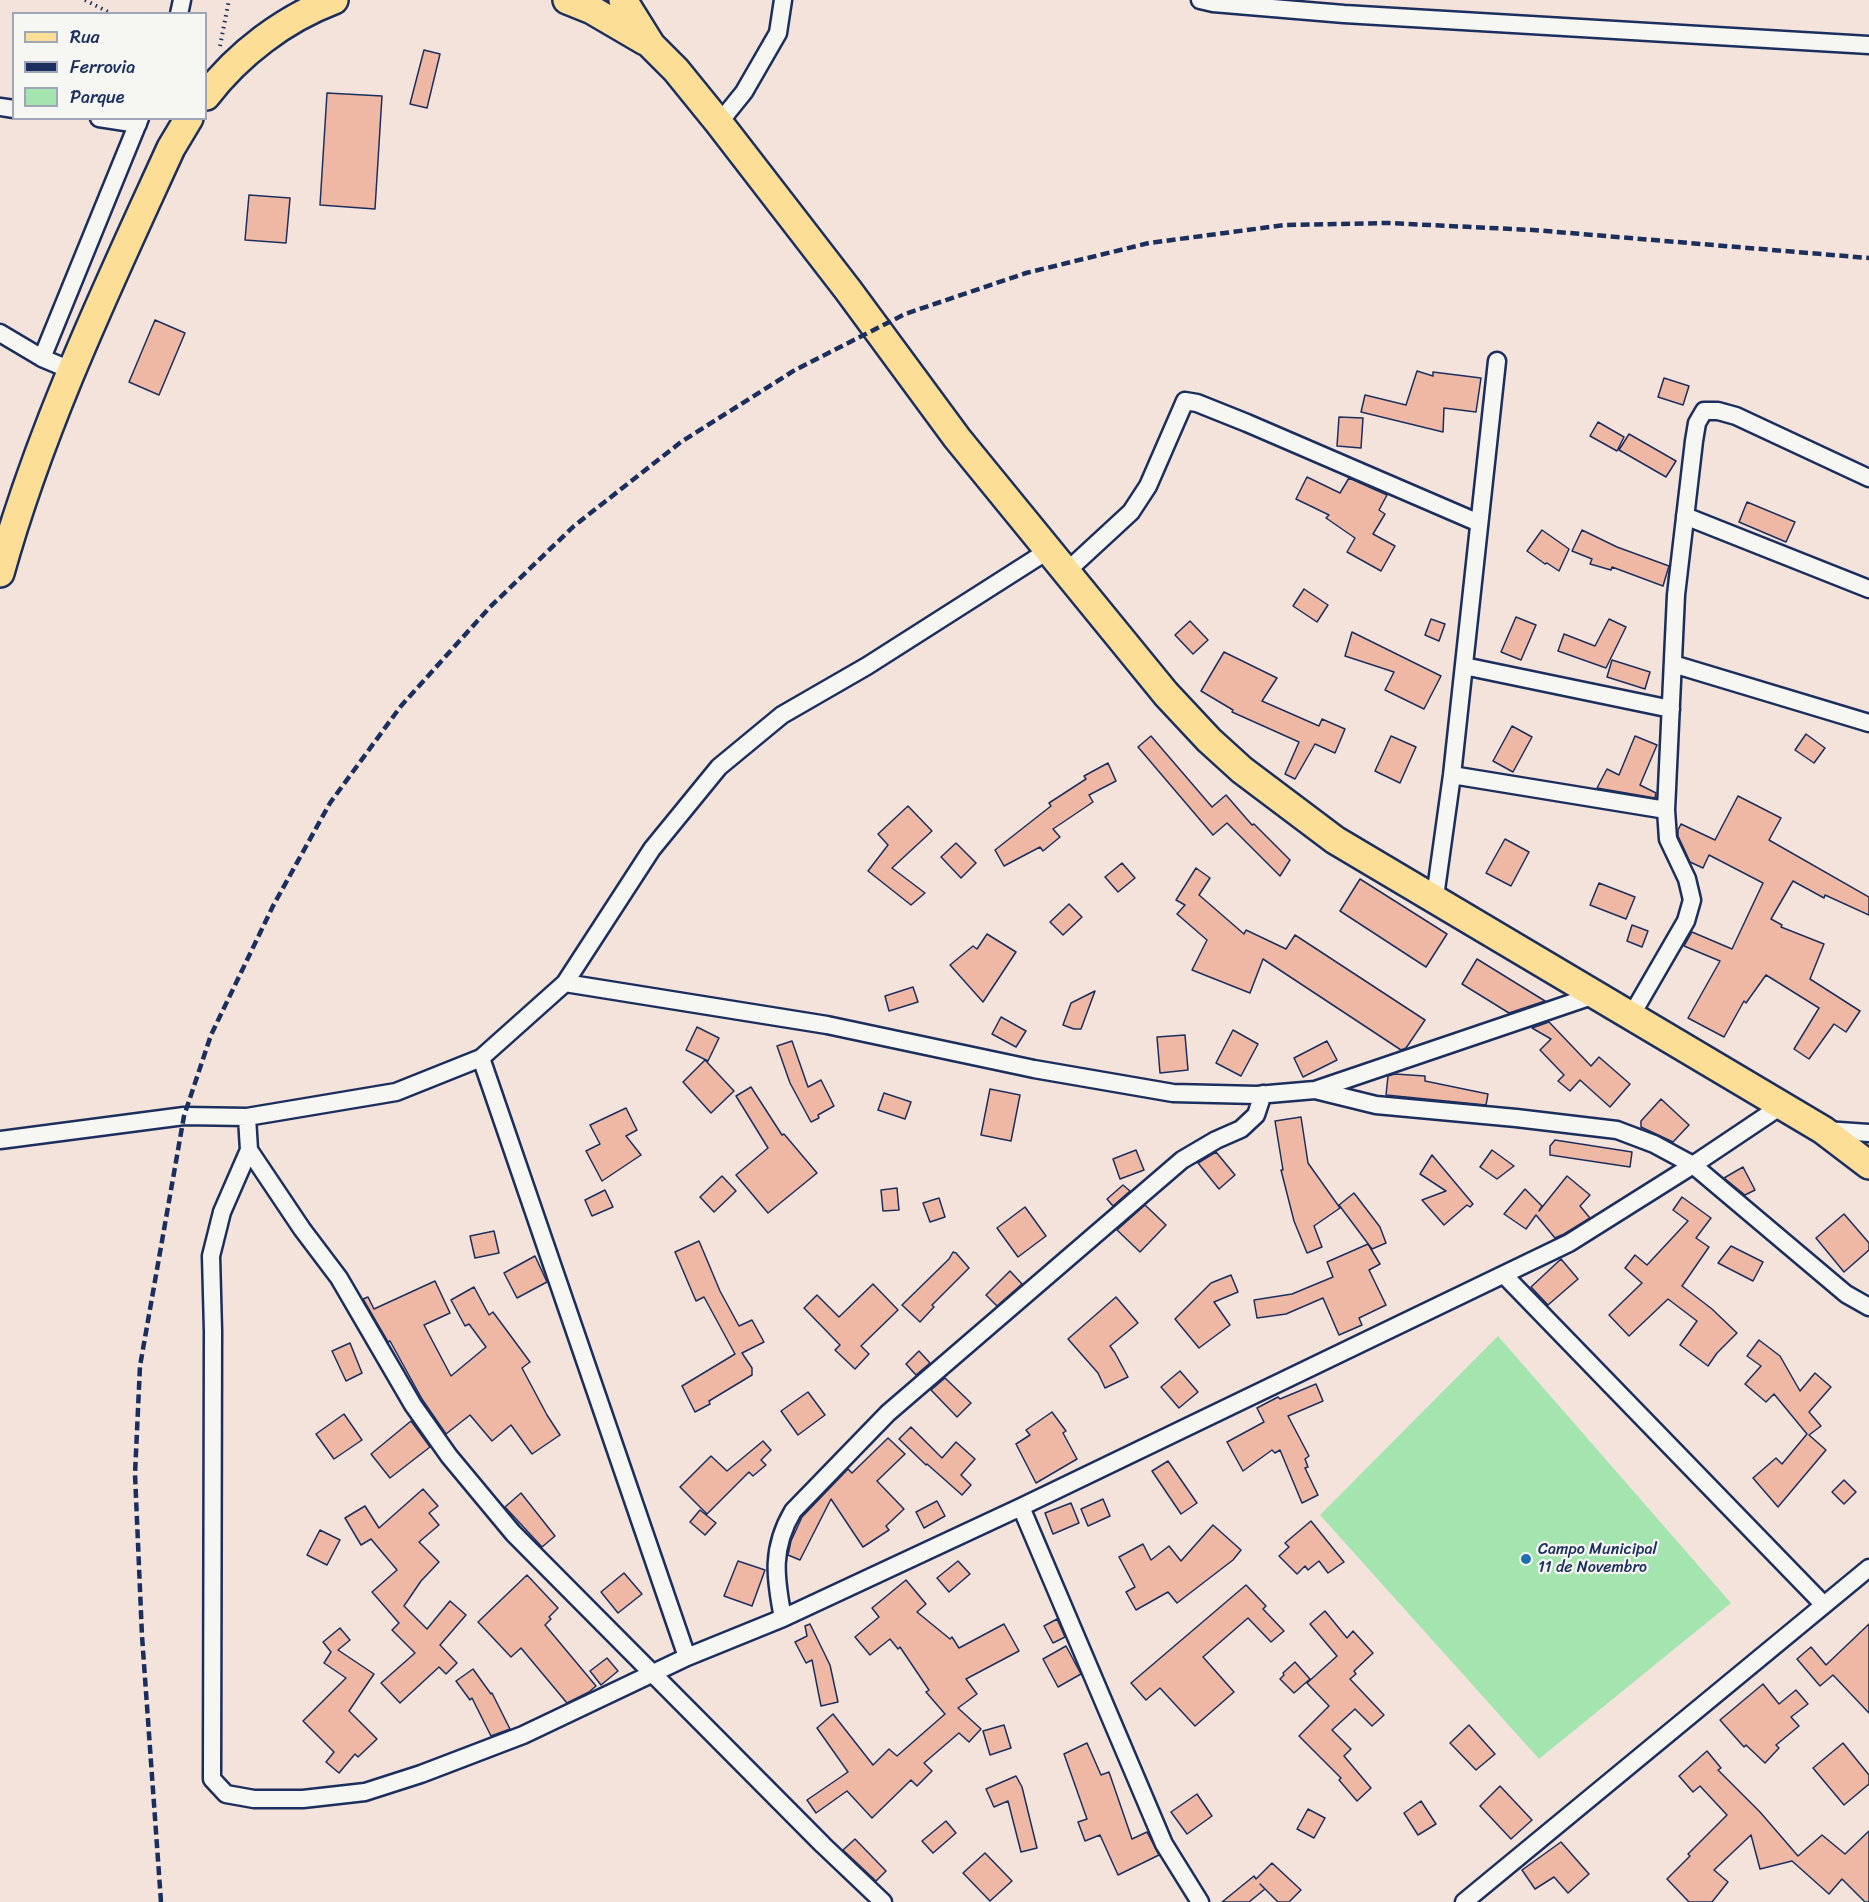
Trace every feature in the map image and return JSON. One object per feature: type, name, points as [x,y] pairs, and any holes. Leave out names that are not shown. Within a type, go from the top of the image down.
[{"type":"main road","points":[[207,95],[248,52],[280,28],[317,6],[334,0]]},
{"type":"main road","points":[[567,0],[592,10],[651,45]]},
{"type":"main road","points":[[623,0],[651,45],[676,70],[719,123],[848,290],[957,438],[1166,694],[1209,740],[1242,770],[1335,840],[1435,897],[1823,1130],[1869,1165]]},
{"type":"main road","points":[[0,573],[20,509],[56,410],[171,148],[188,120]]},
{"type":"street","points":[[719,123],[744,92],[778,33],[783,0]]},
{"type":"street","points":[[1200,0],[1344,14],[1869,45]]},
{"type":"street","points":[[42,358],[139,121]]},
{"type":"street","points":[[0,333],[42,358],[73,371]]},
{"type":"street","points":[[1435,897],[1452,775],[1497,361]]},
{"type":"street","points":[[1066,572],[1131,512],[1148,486],[1185,401],[1197,403],[1247,423],[1479,524]]},
{"type":"street","points":[[1631,1016],[1686,921],[1692,900],[1687,879],[1668,838],[1666,810],[1676,594],[1697,423],[1704,411],[1718,411],[1736,417],[1869,478]]},
{"type":"street","points":[[1685,516],[1869,589]]},
{"type":"street","points":[[0,1140],[184,1116],[247,1117],[396,1092],[481,1058],[565,983],[651,849],[719,767],[782,715],[867,666],[1049,550]]},
{"type":"street","points":[[1673,664],[1869,723]]},
{"type":"street","points":[[1464,666],[1671,709]]},
{"type":"street","points":[[1452,775],[1666,810]]},
{"type":"street","points":[[565,983],[827,1025],[1034,1069],[1173,1093],[1263,1094],[1314,1090],[1595,995]]},
{"type":"street","points":[[481,1058],[687,1657]]},
{"type":"street","points":[[1314,1090],[1376,1105],[1617,1130],[1654,1144],[1693,1166],[1846,1294],[1869,1307]]},
{"type":"street","points":[[783,1618],[778,1590],[776,1554],[782,1529],[793,1511],[888,1413],[1182,1160],[1216,1140],[1241,1129],[1256,1115],[1263,1094]]},
{"type":"street","points":[[247,1117],[249,1150],[222,1212],[211,1256],[213,1331],[212,1779],[226,1794],[254,1799],[303,1799],[365,1792],[421,1774],[523,1735],[687,1657],[783,1618],[1021,1507],[1569,1243],[1693,1166],[1780,1106]]},
{"type":"street","points":[[1823,1130],[1869,1133]]},
{"type":"street","points":[[249,1150],[302,1229],[339,1278],[413,1405],[449,1456],[513,1533],[882,1902]]},
{"type":"street","points":[[1504,1275],[1824,1605]]},
{"type":"street","points":[[1021,1507],[1164,1844],[1200,1902]]},
{"type":"street","points":[[1464,1902],[1869,1568]]},
{"type":"path","points":[[85,0],[108,12]]},
{"type":"green space","name":"Campo Municipal 11 de Novembro","points":[[1498,1336],[1731,1603],[1539,1759],[1320,1515]]},
{"type":"building","points":[[424,50],[440,54],[427,108],[410,104]]},
{"type":"building","points":[[327,93],[382,96],[375,209],[320,205]]},
{"type":"building","points":[[249,195],[290,198],[286,243],[245,240]]},
{"type":"building","points":[[155,320],[185,333],[159,395],[129,382]]},
{"type":"building","points":[[1417,371],[1433,376],[1433,372],[1481,378],[1476,412],[1444,408],[1443,432],[1361,412],[1365,395],[1406,405]]},
{"type":"building","points":[[1664,378],[1689,386],[1683,405],[1658,397]]},
{"type":"building","points":[[1339,417],[1363,418],[1361,448],[1337,446]]},
{"type":"building","points":[[1598,422],[1624,437],[1617,451],[1590,436]]},
{"type":"building","points":[[1629,434],[1676,461],[1666,477],[1619,450]]},
{"type":"building","points":[[1307,477],[1340,493],[1349,478],[1387,495],[1379,510],[1385,514],[1373,534],[1395,546],[1381,571],[1347,552],[1355,538],[1326,518],[1329,515],[1296,499]]},
{"type":"building","points":[[1747,502],[1795,522],[1786,542],[1739,522]]},
{"type":"building","points":[[1542,530],[1569,549],[1559,571],[1527,551]]},
{"type":"building","points":[[1582,530],[1617,547],[1669,566],[1663,586],[1612,567],[1611,570],[1590,564],[1592,559],[1572,551]]},
{"type":"building","points":[[1304,589],[1328,605],[1317,622],[1293,606]]},
{"type":"building","points":[[1516,617],[1536,625],[1521,660],[1501,652]]},
{"type":"building","points":[[1431,619],[1445,624],[1439,641],[1425,635]]},
{"type":"building","points":[[1609,619],[1626,627],[1606,668],[1558,651],[1564,634],[1595,646]]},
{"type":"building","points":[[1190,621],[1208,640],[1193,654],[1175,635]]},
{"type":"building","points":[[1352,632],[1441,676],[1424,709],[1385,690],[1394,672],[1345,656]]},
{"type":"building","points":[[1224,652],[1277,678],[1262,701],[1319,726],[1322,719],[1345,729],[1335,753],[1315,744],[1295,779],[1285,774],[1299,742],[1232,712],[1233,710],[1201,691]]},
{"type":"building","points":[[1612,660],[1650,672],[1645,689],[1607,677]]},
{"type":"building","points":[[1512,726],[1532,737],[1513,772],[1493,761]]},
{"type":"building","points":[[1806,734],[1825,748],[1814,763],[1795,750]]},
{"type":"building","points":[[1151,736],[1212,807],[1226,795],[1252,825],[1254,824],[1290,860],[1280,876],[1227,823],[1213,835],[1138,747]]},
{"type":"building","points":[[1391,736],[1416,747],[1400,783],[1375,771]]},
{"type":"building","points":[[1635,736],[1657,745],[1640,785],[1656,793],[1655,798],[1597,788],[1607,769],[1619,775]]},
{"type":"building","points":[[1108,763],[1116,781],[1089,795],[1093,802],[1053,829],[1060,837],[1043,851],[1040,847],[1004,866],[995,850],[1051,806],[1049,803],[1086,779],[1084,776]]},
{"type":"building","points":[[1738,796],[1781,818],[1769,840],[1869,897],[1869,915],[1825,895],[1824,898],[1793,881],[1771,919],[1782,925],[1781,927],[1824,944],[1810,979],[1860,1011],[1846,1032],[1834,1024],[1809,1059],[1794,1049],[1819,1008],[1766,975],[1746,1003],[1744,1001],[1724,1037],[1688,1018],[1720,961],[1684,946],[1692,932],[1732,949],[1763,883],[1709,855],[1703,868],[1690,862],[1678,836],[1678,830],[1681,824],[1715,840]]},
{"type":"building","points":[[908,806],[932,831],[892,868],[925,893],[911,905],[868,871],[888,845],[878,834]]},
{"type":"building","points":[[1505,839],[1529,852],[1511,886],[1486,873]]},
{"type":"building","points":[[956,843],[976,863],[961,878],[941,857]]},
{"type":"building","points":[[1122,863],[1135,878],[1118,892],[1105,877]]},
{"type":"building","points":[[1196,868],[1210,878],[1199,895],[1244,934],[1246,930],[1286,949],[1295,935],[1425,1020],[1406,1048],[1401,1050],[1263,959],[1250,993],[1192,970],[1207,940],[1177,914],[1185,905],[1176,900]]},
{"type":"building","points":[[1360,879],[1447,934],[1426,967],[1340,911]]},
{"type":"building","points":[[1599,883],[1635,897],[1626,919],[1590,905]]},
{"type":"building","points":[[1069,904],[1082,917],[1063,935],[1050,922]]},
{"type":"building","points":[[1632,925],[1648,931],[1642,947],[1627,941]]},
{"type":"building","points":[[987,934],[1016,952],[983,1002],[950,965],[973,946],[977,949]]},
{"type":"building","points":[[1477,959],[1545,1001],[1509,1013],[1462,984]]},
{"type":"building","points":[[913,987],[918,1002],[889,1011],[885,996]]},
{"type":"building","points":[[1095,991],[1081,1029],[1063,1025],[1071,1003]]},
{"type":"building","points":[[1001,1017],[1026,1031],[1016,1047],[992,1034]]},
{"type":"building","points":[[1549,1022],[1591,1066],[1599,1057],[1630,1084],[1610,1107],[1580,1080],[1570,1091],[1558,1081],[1564,1075],[1540,1050],[1551,1039],[1532,1028]]},
{"type":"building","points":[[697,1027],[719,1038],[708,1061],[686,1050]]},
{"type":"building","points":[[1233,1030],[1258,1044],[1241,1076],[1216,1063]]},
{"type":"building","points":[[1185,1035],[1188,1070],[1160,1073],[1157,1037]]},
{"type":"building","points":[[792,1041],[808,1087],[821,1080],[834,1106],[811,1122],[790,1083],[777,1046]]},
{"type":"building","points":[[1327,1041],[1337,1060],[1303,1077],[1294,1058]]},
{"type":"building","points":[[705,1060],[734,1091],[711,1113],[683,1082]]},
{"type":"building","points":[[1395,1074],[1425,1076],[1425,1081],[1488,1094],[1486,1105],[1386,1095],[1388,1076]]},
{"type":"building","points":[[751,1087],[782,1135],[784,1134],[817,1173],[768,1213],[736,1175],[768,1148],[736,1096]]},
{"type":"building","points":[[990,1089],[1020,1095],[1011,1141],[981,1135]]},
{"type":"building","points":[[884,1093],[911,1102],[905,1119],[878,1110]]},
{"type":"building","points":[[1661,1099],[1689,1125],[1673,1142],[1641,1127],[1641,1121]]},
{"type":"building","points":[[626,1108],[637,1130],[626,1136],[641,1155],[602,1181],[586,1151],[600,1144],[590,1125]]},
{"type":"building","points":[[1301,1117],[1308,1163],[1340,1208],[1314,1226],[1322,1247],[1307,1253],[1294,1221],[1281,1170],[1283,1170],[1275,1121]]},
{"type":"building","points":[[1555,1140],[1632,1152],[1630,1167],[1550,1155],[1550,1146]]},
{"type":"building","points":[[1136,1150],[1144,1170],[1120,1179],[1113,1159]]},
{"type":"building","points":[[1492,1150],[1514,1166],[1497,1179],[1480,1167]]},
{"type":"building","points":[[1216,1152],[1235,1175],[1219,1189],[1198,1163]]},
{"type":"building","points":[[1432,1155],[1473,1204],[1470,1207],[1467,1205],[1444,1225],[1422,1200],[1446,1191],[1420,1174]]},
{"type":"building","points":[[1743,1167],[1755,1190],[1745,1195],[1724,1178]]},
{"type":"building","points":[[722,1176],[736,1191],[714,1212],[700,1197]]},
{"type":"building","points":[[1567,1176],[1590,1195],[1580,1206],[1590,1218],[1564,1234],[1555,1238],[1536,1215],[1526,1229],[1504,1214],[1525,1189],[1542,1206],[1539,1211]]},
{"type":"building","points":[[1123,1185],[1130,1191],[1113,1206],[1107,1199]]},
{"type":"building","points":[[897,1188],[899,1210],[883,1211],[881,1190]]},
{"type":"building","points":[[605,1190],[613,1207],[592,1216],[585,1200]]},
{"type":"building","points":[[1354,1193],[1380,1227],[1386,1243],[1372,1249],[1339,1205]]},
{"type":"building","points":[[1682,1197],[1711,1218],[1696,1238],[1709,1247],[1682,1286],[1712,1309],[1737,1333],[1717,1353],[1708,1366],[1680,1345],[1697,1321],[1668,1299],[1629,1336],[1609,1315],[1642,1283],[1625,1268],[1635,1255],[1647,1265],[1688,1221],[1673,1210]]},
{"type":"building","points":[[939,1198],[945,1217],[930,1222],[923,1203]]},
{"type":"building","points":[[1145,1205],[1166,1225],[1140,1252],[1117,1230]]},
{"type":"building","points":[[1025,1207],[1046,1236],[1018,1257],[997,1228]]},
{"type":"building","points":[[1844,1214],[1869,1243],[1869,1250],[1844,1272],[1816,1238]]},
{"type":"building","points":[[494,1231],[499,1253],[475,1258],[470,1236]]},
{"type":"building","points":[[699,1241],[720,1291],[739,1326],[752,1320],[764,1342],[742,1353],[752,1368],[752,1375],[695,1412],[682,1386],[735,1354],[704,1297],[696,1301],[675,1252]]},
{"type":"building","points":[[1368,1244],[1380,1264],[1369,1270],[1386,1305],[1359,1318],[1362,1325],[1339,1335],[1323,1298],[1286,1314],[1257,1318],[1254,1300],[1292,1294],[1333,1277],[1327,1262]]},
{"type":"building","points":[[1731,1246],[1763,1262],[1753,1281],[1718,1263]]},
{"type":"building","points":[[953,1252],[969,1268],[932,1305],[934,1307],[920,1322],[902,1305],[949,1259]]},
{"type":"building","points":[[535,1256],[547,1282],[517,1298],[504,1273]]},
{"type":"building","points":[[1561,1259],[1578,1279],[1548,1305],[1531,1287]]},
{"type":"building","points":[[1010,1271],[1022,1284],[997,1306],[986,1295]]},
{"type":"building","points":[[1231,1275],[1238,1292],[1214,1302],[1230,1325],[1199,1348],[1175,1319],[1211,1283]]},
{"type":"building","points":[[435,1281],[450,1313],[424,1325],[451,1376],[486,1347],[469,1324],[465,1326],[451,1300],[474,1287],[489,1315],[493,1312],[530,1362],[522,1368],[560,1435],[532,1454],[511,1425],[492,1441],[470,1415],[446,1434],[422,1399],[390,1341],[388,1342],[363,1299],[368,1297],[374,1309]]},
{"type":"building","points":[[873,1284],[898,1310],[861,1346],[869,1354],[855,1369],[835,1350],[840,1345],[804,1308],[817,1295],[839,1317]]},
{"type":"building","points":[[1116,1297],[1138,1323],[1110,1346],[1128,1377],[1105,1388],[1098,1373],[1068,1339]]},
{"type":"building","points":[[1759,1340],[1780,1356],[1800,1391],[1815,1373],[1831,1387],[1809,1412],[1821,1426],[1809,1435],[1826,1450],[1778,1507],[1753,1478],[1776,1458],[1782,1464],[1807,1434],[1774,1394],[1766,1402],[1745,1384],[1761,1366],[1747,1356]]},
{"type":"building","points":[[350,1343],[362,1373],[346,1381],[332,1351]]},
{"type":"building","points":[[919,1351],[930,1363],[916,1375],[906,1364]]},
{"type":"building","points":[[1180,1371],[1198,1392],[1179,1408],[1161,1387]]},
{"type":"building","points":[[945,1378],[971,1403],[957,1417],[931,1390]]},
{"type":"building","points":[[1316,1384],[1323,1401],[1288,1416],[1309,1456],[1305,1459],[1308,1467],[1305,1468],[1318,1495],[1302,1503],[1280,1450],[1275,1453],[1272,1450],[1243,1471],[1227,1442],[1264,1422],[1257,1408],[1278,1397],[1280,1399]]},
{"type":"building","points":[[808,1392],[825,1415],[798,1435],[781,1411]]},
{"type":"building","points":[[1052,1412],[1066,1431],[1063,1433],[1077,1459],[1036,1483],[1016,1444],[1030,1435],[1026,1430]]},
{"type":"building","points":[[344,1414],[362,1440],[334,1459],[316,1434]]},
{"type":"building","points":[[411,1421],[430,1447],[390,1478],[371,1454]]},
{"type":"building","points":[[911,1427],[942,1458],[956,1442],[975,1459],[961,1475],[971,1485],[962,1495],[899,1439]]},
{"type":"building","points":[[888,1438],[905,1454],[877,1481],[904,1509],[886,1526],[889,1530],[863,1547],[831,1499],[800,1560],[788,1555],[791,1541],[802,1517],[848,1469],[852,1473]]},
{"type":"building","points":[[763,1441],[771,1450],[761,1460],[766,1465],[753,1476],[749,1472],[707,1514],[680,1487],[711,1456],[727,1471]]},
{"type":"building","points":[[1168,1461],[1197,1503],[1181,1514],[1152,1471]]},
{"type":"building","points":[[1844,1480],[1856,1492],[1844,1504],[1832,1492]]},
{"type":"building","points":[[423,1489],[438,1506],[429,1513],[439,1525],[419,1542],[439,1562],[421,1581],[404,1606],[427,1629],[450,1601],[466,1615],[440,1645],[457,1663],[446,1674],[439,1667],[400,1703],[381,1683],[415,1653],[392,1630],[399,1623],[372,1592],[397,1570],[371,1539],[361,1545],[345,1518],[365,1506],[379,1528]]},
{"type":"building","points":[[521,1493],[555,1536],[542,1547],[505,1507]]},
{"type":"building","points":[[1103,1499],[1110,1516],[1088,1526],[1081,1509]]},
{"type":"building","points":[[937,1501],[945,1516],[924,1528],[916,1512]]},
{"type":"building","points":[[1071,1503],[1079,1523],[1053,1534],[1045,1513]]},
{"type":"building","points":[[700,1510],[716,1523],[705,1535],[690,1522]]},
{"type":"building","points":[[1311,1521],[1344,1562],[1328,1573],[1319,1561],[1308,1570],[1305,1566],[1297,1574],[1279,1556],[1289,1547],[1285,1543]]},
{"type":"building","points":[[1213,1525],[1241,1550],[1233,1560],[1177,1603],[1168,1592],[1136,1610],[1126,1592],[1135,1587],[1119,1557],[1143,1544],[1151,1560],[1169,1546],[1181,1561]]},
{"type":"building","points":[[320,1530],[340,1540],[327,1565],[307,1555]]},
{"type":"building","points":[[738,1561],[765,1570],[752,1606],[724,1596]]},
{"type":"building","points":[[958,1561],[970,1574],[949,1592],[937,1578]]},
{"type":"building","points":[[624,1573],[642,1594],[618,1613],[601,1592]]},
{"type":"building","points":[[527,1575],[558,1608],[545,1625],[596,1686],[567,1703],[521,1648],[511,1657],[478,1622]]},
{"type":"building","points":[[906,1580],[926,1604],[917,1612],[950,1639],[952,1637],[959,1648],[1004,1624],[1019,1651],[966,1679],[977,1694],[958,1708],[981,1729],[969,1742],[959,1733],[924,1763],[932,1771],[917,1786],[911,1780],[872,1818],[847,1791],[816,1813],[807,1800],[848,1772],[817,1728],[833,1714],[873,1765],[889,1749],[897,1756],[945,1714],[926,1692],[929,1690],[900,1647],[898,1649],[890,1639],[870,1655],[855,1637],[879,1617],[872,1608]]},
{"type":"building","points":[[1246,1585],[1266,1606],[1263,1609],[1284,1631],[1271,1642],[1248,1618],[1203,1657],[1234,1692],[1195,1726],[1160,1688],[1146,1700],[1131,1683]]},
{"type":"building","points":[[1325,1611],[1347,1638],[1353,1631],[1373,1653],[1354,1671],[1356,1674],[1350,1679],[1384,1715],[1372,1726],[1355,1709],[1332,1730],[1351,1749],[1344,1756],[1371,1788],[1357,1801],[1339,1780],[1341,1778],[1299,1736],[1329,1706],[1307,1683],[1337,1656],[1310,1624]]},
{"type":"building","points":[[1057,1619],[1065,1637],[1053,1643],[1044,1626]]},
{"type":"building","points":[[810,1624],[830,1665],[838,1702],[821,1706],[812,1660],[806,1663],[795,1642],[807,1636],[805,1626]]},
{"type":"building","points":[[1869,1624],[1869,1713],[1833,1675],[1820,1686],[1797,1659],[1811,1647],[1826,1665]]},
{"type":"building","points":[[340,1628],[350,1640],[338,1650],[374,1674],[349,1711],[377,1739],[358,1757],[355,1754],[339,1773],[326,1762],[334,1752],[303,1721],[346,1678],[324,1663],[331,1652],[323,1642]]},
{"type":"building","points":[[1066,1646],[1081,1674],[1058,1687],[1043,1659]]},
{"type":"building","points":[[607,1658],[618,1671],[601,1685],[590,1671]]},
{"type":"building","points":[[1295,1662],[1310,1679],[1294,1693],[1280,1679]]},
{"type":"building","points":[[473,1669],[492,1693],[510,1729],[491,1736],[472,1698],[470,1700],[456,1681]]},
{"type":"building","points":[[1763,1684],[1779,1704],[1796,1690],[1808,1704],[1791,1717],[1799,1726],[1776,1745],[1779,1748],[1765,1763],[1746,1745],[1744,1747],[1720,1720]]},
{"type":"building","points":[[1004,1725],[1011,1748],[990,1755],[983,1731]]},
{"type":"building","points":[[1469,1725],[1495,1754],[1476,1770],[1450,1743]]},
{"type":"building","points":[[1087,1743],[1101,1775],[1109,1772],[1132,1839],[1147,1832],[1159,1855],[1118,1875],[1100,1835],[1085,1841],[1078,1822],[1087,1819],[1064,1754]]},
{"type":"building","points":[[1843,1743],[1869,1775],[1869,1784],[1844,1805],[1813,1768]]},
{"type":"building","points":[[1707,1751],[1721,1768],[1718,1770],[1760,1812],[1798,1856],[1822,1835],[1845,1854],[1869,1831],[1869,1902],[1865,1902],[1842,1879],[1829,1894],[1792,1861],[1760,1869],[1751,1835],[1714,1870],[1728,1882],[1712,1902],[1689,1902],[1667,1879],[1727,1815],[1700,1786],[1693,1792],[1679,1776]]},
{"type":"building","points":[[1016,1776],[1022,1787],[1037,1848],[1021,1852],[1008,1801],[994,1807],[986,1789]]},
{"type":"building","points":[[1500,1786],[1532,1820],[1511,1839],[1480,1806]]},
{"type":"building","points":[[1197,1794],[1212,1816],[1187,1834],[1171,1812]]},
{"type":"building","points":[[1421,1801],[1436,1824],[1418,1835],[1404,1813]]},
{"type":"building","points":[[1308,1809],[1325,1818],[1314,1838],[1297,1829]]},
{"type":"building","points":[[946,1821],[956,1833],[933,1853],[922,1841]]},
{"type":"building","points":[[855,1839],[886,1871],[876,1881],[843,1850]]},
{"type":"building","points":[[1561,1842],[1589,1874],[1568,1893],[1554,1877],[1535,1889],[1522,1870]]},
{"type":"building","points":[[985,1853],[1012,1881],[990,1901],[963,1873]]},
{"type":"building","points":[[1272,1863],[1301,1890],[1289,1902],[1278,1902],[1265,1889],[1249,1902],[1222,1902],[1254,1876],[1256,1879]]},
{"type":"railway","points":[[161,1902],[142,1636],[135,1474],[140,1366],[184,1116],[211,1035],[273,906],[330,803],[401,706],[490,607],[574,526],[681,442],[795,370],[905,314],[1026,273],[1149,243],[1285,225],[1388,223],[1533,230],[1869,258]]},
{"type":"place","name":"Campo Municipal 11 de Novembro","points":[[1526,1559]]}]
